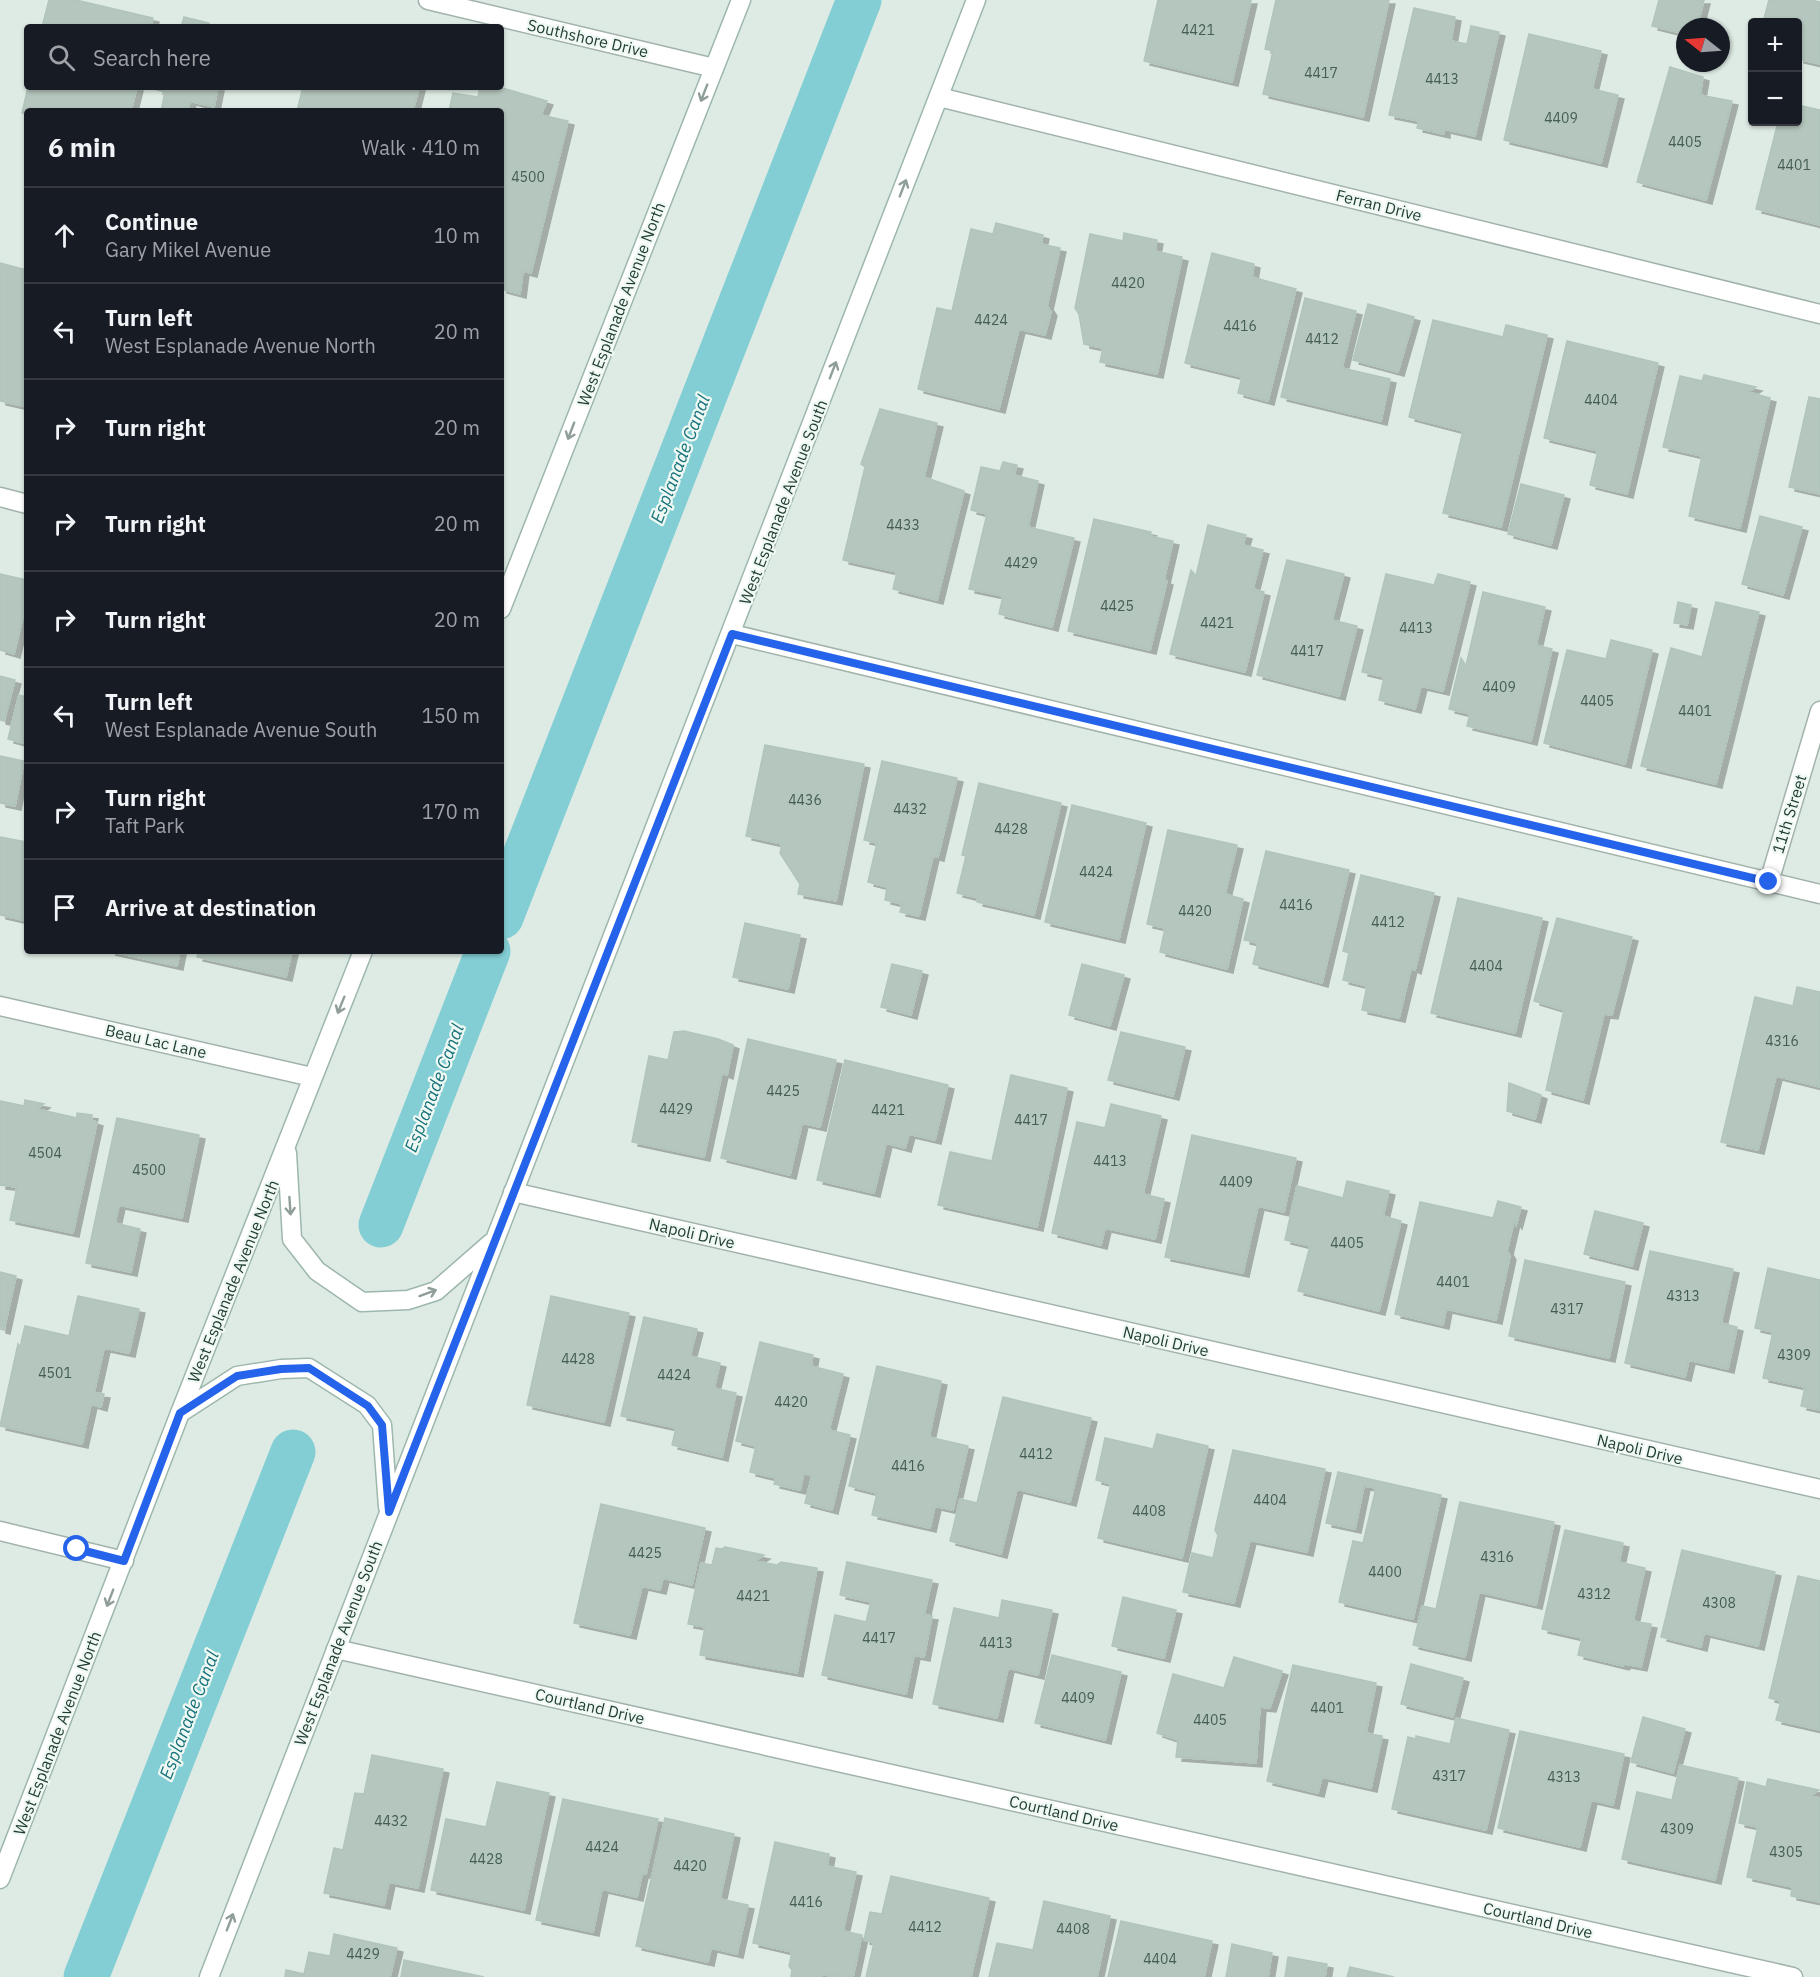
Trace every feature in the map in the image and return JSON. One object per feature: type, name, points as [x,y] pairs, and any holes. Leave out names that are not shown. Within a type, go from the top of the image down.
[{"type":"street","name":"Southshore Drive","points":[[428,0],[714,68]]},
{"type":"street","name":"West Esplanade Avenue North","points":[[504,601],[741,0]]},
{"type":"street","name":"West Esplanade Avenue South","points":[[209,1977],[493,1240],[732,634],[976,0]]},
{"type":"street","name":"Ferran Drive","points":[[939,97],[1820,314]]},
{"type":"street","points":[[0,497],[24,503]]},
{"type":"street","points":[[732,634],[1820,894]]},
{"type":"street","name":"11th Street","points":[[1769,882],[1820,711]]},
{"type":"street","name":"West Esplanade Avenue North","points":[[0,1879],[180,1413],[362,954]]},
{"type":"street","name":"Beau Lac Lane","points":[[0,1006],[312,1077]]},
{"type":"street","points":[[286,1148],[292,1239],[317,1271],[363,1302],[408,1299],[436,1291],[493,1240]]},
{"type":"street","name":"Napoli Drive","points":[[513,1192],[1820,1489]]},
{"type":"street","points":[[180,1413],[237,1376],[281,1369],[309,1368],[368,1406],[382,1425],[389,1512]]},
{"type":"street","points":[[0,1531],[124,1561]]},
{"type":"street","name":"Courtland Drive","points":[[336,1649],[1793,1977]]},
{"type":"building","points":[[49,0],[76,0],[153,18],[152,24],[43,24]]},
{"type":"building","points":[[1158,0],[1251,0],[1232,82],[1144,61]]},
{"type":"building","points":[[1276,0],[1389,0],[1363,117],[1263,94],[1273,51],[1265,49]]},
{"type":"building","points":[[1659,0],[1704,0],[1699,18],[1676,18],[1676,32],[1652,26]]},
{"type":"building","points":[[1769,0],[1820,2],[1820,64],[1802,60],[1802,18],[1764,18]]},
{"type":"building","points":[[1414,8],[1455,17],[1451,41],[1467,44],[1471,26],[1499,32],[1475,136],[1444,129],[1444,134],[1417,128],[1419,121],[1389,115]]},
{"type":"building","points":[[184,17],[209,23],[209,24],[182,24]]},
{"type":"building","points":[[1529,34],[1601,51],[1592,89],[1618,95],[1601,163],[1504,140]]},
{"type":"building","points":[[1670,67],[1676,69],[1676,72],[1686,72],[1703,77],[1700,95],[1732,101],[1706,200],[1637,182]]},
{"type":"building","points":[[504,88],[547,101],[541,115],[568,121],[531,273],[523,271],[520,294],[504,290],[504,108],[450,108],[453,93],[478,97],[479,90]]},
{"type":"building","points":[[27,90],[136,90],[132,108],[24,108],[24,113],[22,113]]},
{"type":"building","points":[[157,90],[217,90],[214,107],[190,101],[189,108],[162,108],[165,92]]},
{"type":"building","points":[[302,90],[418,90],[414,108],[298,108]]},
{"type":"building","points":[[1802,106],[1820,110],[1820,225],[1756,209],[1777,126],[1802,126]]},
{"type":"building","points":[[996,223],[1043,235],[1041,244],[1060,248],[1047,306],[1051,312],[1045,335],[1019,329],[999,409],[918,389],[937,308],[952,311],[971,229],[993,234]]},
{"type":"building","points":[[1124,233],[1157,240],[1155,251],[1182,257],[1157,374],[1100,362],[1103,348],[1084,344],[1079,314],[1075,308],[1090,234],[1123,241]]},
{"type":"building","points":[[1212,253],[1254,264],[1252,277],[1296,289],[1268,401],[1238,393],[1242,377],[1185,363]]},
{"type":"building","points":[[0,263],[24,269],[24,406],[0,401]]},
{"type":"building","points":[[1305,298],[1356,311],[1342,368],[1390,379],[1381,421],[1281,397]]},
{"type":"building","points":[[1368,304],[1414,317],[1398,372],[1353,360]]},
{"type":"building","points":[[1433,320],[1503,337],[1506,325],[1547,335],[1501,527],[1443,513],[1463,431],[1409,417]]},
{"type":"building","points":[[1567,341],[1658,363],[1627,494],[1590,485],[1598,451],[1544,438]]},
{"type":"building","points":[[1704,375],[1756,387],[1748,392],[1770,398],[1740,528],[1689,516],[1702,456],[1663,447],[1680,376],[1702,381]]},
{"type":"building","points":[[1809,397],[1820,399],[1820,494],[1789,487]]},
{"type":"building","points":[[880,409],[937,423],[924,477],[964,491],[937,600],[893,589],[897,572],[843,560],[865,467],[861,464]]},
{"type":"building","points":[[1003,462],[1017,465],[1014,475],[1038,481],[1028,527],[1074,538],[1052,627],[999,614],[1003,596],[969,589],[987,514],[971,510],[981,467],[1000,471]]},
{"type":"building","points":[[1521,484],[1564,495],[1551,545],[1508,534]]},
{"type":"building","points":[[1760,516],[1802,527],[1783,595],[1742,584]]},
{"type":"building","points":[[1094,519],[1151,532],[1150,536],[1173,541],[1164,580],[1167,581],[1150,650],[1068,631]]},
{"type":"building","points":[[1208,525],[1246,535],[1243,545],[1263,550],[1253,589],[1264,592],[1245,672],[1170,654],[1191,570],[1196,576]]},
{"type":"building","points":[[1287,560],[1344,574],[1332,620],[1357,626],[1339,696],[1257,675]]},
{"type":"building","points":[[0,574],[24,579],[24,612],[14,654],[0,650]]},
{"type":"building","points":[[1386,574],[1434,585],[1438,574],[1470,582],[1443,691],[1421,686],[1415,709],[1379,700],[1384,677],[1362,672]]},
{"type":"building","points":[[1483,592],[1545,607],[1536,645],[1552,649],[1531,741],[1467,726],[1470,714],[1449,709],[1461,658],[1466,666]]},
{"type":"building","points":[[1678,602],[1691,605],[1687,625],[1674,623]]},
{"type":"building","points":[[1716,602],[1759,612],[1716,784],[1641,766],[1671,648],[1702,657]]},
{"type":"building","points":[[1611,640],[1652,650],[1625,764],[1544,743],[1567,650],[1606,659]]},
{"type":"building","points":[[0,676],[15,680],[4,721],[0,720]]},
{"type":"building","points":[[19,695],[24,696],[24,743],[8,739]]},
{"type":"building","points":[[765,745],[864,764],[836,901],[798,894],[800,884],[780,853],[782,844],[746,836]]},
{"type":"building","points":[[0,756],[24,761],[15,806],[0,803]]},
{"type":"building","points":[[882,761],[957,778],[938,857],[933,856],[919,916],[900,912],[902,904],[885,900],[887,887],[868,882],[877,843],[864,840]]},
{"type":"building","points":[[979,783],[1061,803],[1034,915],[977,902],[978,898],[957,893],[966,856],[962,855]]},
{"type":"building","points":[[1072,805],[1146,823],[1119,939],[1045,922]]},
{"type":"building","points":[[1168,830],[1237,845],[1225,894],[1243,899],[1227,969],[1160,952],[1165,928],[1147,924]]},
{"type":"building","points":[[0,837],[24,841],[24,920],[0,915]]},
{"type":"building","points":[[1266,851],[1349,870],[1322,983],[1253,964],[1258,943],[1244,940]]},
{"type":"building","points":[[1361,875],[1434,893],[1415,970],[1411,968],[1399,1018],[1362,1010],[1367,986],[1343,980],[1349,953],[1343,951]]},
{"type":"building","points":[[1458,898],[1542,918],[1515,1033],[1431,1013]]},
{"type":"building","points":[[1557,918],[1632,937],[1612,1015],[1604,1014],[1583,1100],[1546,1090],[1564,1010],[1534,1001]]},
{"type":"building","points":[[745,923],[800,935],[788,989],[733,977]]},
{"type":"building","points":[[123,954],[179,954],[177,966]]},
{"type":"building","points":[[198,954],[291,954],[286,977],[197,957]]},
{"type":"building","points":[[892,964],[922,971],[911,1015],[881,1007]]},
{"type":"building","points":[[1082,964],[1124,975],[1110,1026],[1069,1015]]},
{"type":"building","points":[[1797,987],[1820,992],[1820,1087],[1776,1076],[1758,1150],[1721,1142],[1755,997],[1793,1006]]},
{"type":"building","points":[[684,1031],[733,1045],[727,1075],[722,1073],[704,1157],[632,1142],[649,1056],[668,1060],[674,1032]]},
{"type":"building","points":[[1121,1032],[1185,1047],[1173,1096],[1108,1080]]},
{"type":"building","points":[[748,1039],[836,1060],[820,1127],[802,1123],[790,1175],[721,1158]]},
{"type":"building","points":[[845,1060],[948,1085],[935,1140],[909,1134],[905,1148],[886,1143],[874,1193],[817,1180]]},
{"type":"building","points":[[1011,1075],[1067,1088],[1037,1227],[938,1205],[950,1152],[992,1161]]},
{"type":"building","points":[[1509,1083],[1541,1095],[1535,1119],[1507,1111]]},
{"type":"building","points":[[25,1100],[44,1104],[37,1109],[77,1118],[77,1113],[92,1115],[91,1120],[97,1122],[73,1233],[10,1220],[17,1187],[0,1185],[0,1101],[24,1106]]},
{"type":"building","points":[[1111,1104],[1161,1116],[1143,1194],[1164,1199],[1155,1239],[1105,1228],[1101,1245],[1052,1233],[1077,1122],[1105,1128]]},
{"type":"building","points":[[117,1118],[199,1135],[182,1218],[119,1205],[115,1223],[140,1229],[131,1272],[86,1263]]},
{"type":"building","points":[[1192,1135],[1296,1158],[1284,1212],[1258,1206],[1243,1273],[1165,1257]]},
{"type":"building","points":[[1347,1181],[1389,1191],[1383,1216],[1401,1221],[1379,1311],[1298,1291],[1310,1246],[1285,1240],[1297,1186],[1343,1198]]},
{"type":"building","points":[[1498,1201],[1521,1207],[1516,1225],[1514,1221],[1507,1251],[1510,1256],[1496,1320],[1446,1309],[1443,1325],[1395,1314],[1420,1202],[1493,1218]]},
{"type":"building","points":[[1595,1211],[1643,1223],[1632,1266],[1584,1254]]},
{"type":"building","points":[[1650,1251],[1733,1269],[1721,1323],[1737,1327],[1728,1369],[1689,1360],[1685,1377],[1625,1363]]},
{"type":"building","points":[[1525,1260],[1625,1282],[1609,1358],[1509,1336]]},
{"type":"building","points":[[1768,1268],[1820,1280],[1820,1410],[1801,1406],[1805,1387],[1763,1378],[1773,1332],[1755,1328]]},
{"type":"building","points":[[0,1272],[16,1276],[4,1330],[0,1329]]},
{"type":"building","points":[[78,1296],[139,1309],[129,1353],[104,1348],[94,1393],[104,1394],[101,1407],[91,1404],[82,1444],[0,1426],[18,1344],[20,1347],[25,1326],[69,1336]]},
{"type":"building","points":[[551,1296],[629,1313],[604,1422],[527,1405]]},
{"type":"building","points":[[644,1317],[697,1329],[690,1356],[720,1363],[714,1388],[736,1393],[722,1457],[672,1445],[676,1428],[621,1416]]},
{"type":"building","points":[[760,1342],[813,1355],[811,1366],[843,1374],[829,1430],[850,1435],[832,1510],[805,1503],[812,1476],[804,1473],[800,1490],[774,1484],[776,1478],[750,1472],[756,1446],[736,1441]]},
{"type":"building","points":[[877,1366],[941,1381],[929,1437],[968,1446],[953,1510],[935,1506],[930,1528],[872,1515],[877,1493],[849,1486]]},
{"type":"building","points":[[1003,1397],[1091,1418],[1070,1502],[1017,1489],[1001,1554],[950,1541],[960,1499],[977,1503]]},
{"type":"building","points":[[1157,1434],[1208,1446],[1182,1558],[1098,1538],[1111,1484],[1096,1480],[1105,1438],[1153,1449]]},
{"type":"building","points":[[1233,1450],[1325,1469],[1307,1552],[1250,1540],[1234,1603],[1183,1592],[1192,1553],[1213,1558],[1218,1535],[1215,1530]]},
{"type":"building","points":[[1338,1472],[1441,1495],[1413,1619],[1339,1602],[1353,1541],[1363,1543],[1376,1488],[1364,1486],[1355,1529],[1326,1523]]},
{"type":"building","points":[[1460,1502],[1554,1522],[1536,1605],[1479,1592],[1465,1657],[1413,1645],[1422,1606],[1436,1609]]},
{"type":"building","points":[[601,1504],[705,1528],[692,1585],[663,1578],[660,1590],[642,1586],[630,1635],[574,1623]]},
{"type":"building","points":[[1565,1530],[1623,1543],[1619,1562],[1645,1568],[1633,1621],[1651,1624],[1641,1667],[1625,1664],[1623,1666],[1578,1655],[1582,1638],[1542,1629]]},
{"type":"building","points":[[725,1547],[764,1555],[755,1561],[777,1565],[781,1562],[817,1568],[797,1673],[700,1655],[705,1627],[688,1624],[701,1563],[712,1565],[716,1548]]},
{"type":"building","points":[[1682,1550],[1775,1572],[1758,1646],[1704,1633],[1701,1647],[1661,1637]]},
{"type":"building","points":[[847,1562],[932,1580],[924,1615],[932,1616],[924,1657],[914,1655],[906,1694],[822,1675],[835,1615],[866,1622],[871,1602],[840,1595]]},
{"type":"building","points":[[1798,1576],[1820,1581],[1820,1730],[1776,1720],[1781,1701],[1769,1698]]},
{"type":"building","points":[[1123,1597],[1176,1610],[1164,1658],[1112,1646]]},
{"type":"building","points":[[1002,1600],[1052,1610],[1038,1675],[1008,1668],[997,1718],[933,1704],[954,1608],[999,1618]]},
{"type":"building","points":[[1052,1655],[1121,1672],[1105,1740],[1035,1723]]},
{"type":"building","points":[[1234,1657],[1282,1671],[1270,1708],[1260,1707],[1256,1763],[1176,1757],[1178,1740],[1157,1733],[1173,1674],[1224,1688]]},
{"type":"building","points":[[1411,1664],[1463,1678],[1453,1717],[1401,1704]]},
{"type":"building","points":[[1293,1665],[1376,1683],[1366,1733],[1382,1736],[1371,1788],[1322,1777],[1318,1793],[1267,1781]]},
{"type":"building","points":[[1643,1717],[1685,1729],[1673,1773],[1631,1762]]},
{"type":"building","points":[[1456,1718],[1509,1730],[1486,1830],[1392,1809],[1408,1737],[1416,1739],[1416,1736],[1450,1744]]},
{"type":"building","points":[[1520,1731],[1624,1754],[1613,1805],[1591,1800],[1580,1847],[1498,1828]]},
{"type":"building","points":[[372,1755],[443,1769],[418,1888],[389,1882],[384,1905],[324,1893],[334,1848],[343,1850],[355,1793],[364,1794]]},
{"type":"building","points":[[1680,1765],[1738,1778],[1715,1880],[1622,1859],[1637,1792],[1672,1800]]},
{"type":"building","points":[[1768,1779],[1819,1790],[1810,1796],[1820,1798],[1820,1902],[1791,1896],[1792,1887],[1747,1877],[1758,1827],[1739,1823],[1747,1782],[1766,1787]]},
{"type":"building","points":[[497,1782],[549,1793],[524,1910],[431,1890],[446,1819],[486,1827]]},
{"type":"building","points":[[563,1799],[658,1819],[646,1874],[642,1874],[637,1897],[602,1889],[593,1932],[536,1920]]},
{"type":"building","points":[[665,1818],[734,1834],[720,1899],[748,1905],[737,1954],[711,1948],[708,1962],[636,1946]]},
{"type":"building","points":[[775,1842],[829,1854],[827,1866],[856,1872],[843,1931],[862,1935],[853,1977],[822,1975],[822,1977],[791,1977],[792,1970],[789,1966],[792,1952],[753,1943]]},
{"type":"building","points":[[891,1876],[989,1898],[971,1977],[866,1977],[874,1943],[864,1940],[870,1912],[882,1914]]},
{"type":"building","points":[[1044,1901],[1110,1916],[1097,1977],[989,1977],[997,1943],[1033,1950]]},
{"type":"building","points":[[1121,1921],[1212,1941],[1204,1977],[1108,1977]]},
{"type":"building","points":[[334,1934],[397,1948],[390,1977],[285,1977],[286,1970],[304,1974],[309,1952],[330,1956]]},
{"type":"building","points":[[1232,1944],[1272,1953],[1268,1977],[1226,1977]]},
{"type":"building","points":[[1288,1957],[1327,1964],[1325,1977],[1285,1977]]},
{"type":"building","points":[[404,1960],[484,1977],[401,1977]]},
{"type":"building","points":[[1350,1967],[1394,1977],[1347,1977]]},
{"type":"waterway","name":"Esplanade Canal","points":[[504,909],[859,0]]},
{"type":"waterway","name":"Esplanade Canal","points":[[381,1225],[487,954]]},
{"type":"waterway","name":"Esplanade Canal","points":[[86,1977],[293,1452]]},
{"type":"route","points":[[77,1549],[124,1561],[180,1413],[237,1376],[281,1369],[309,1368],[368,1406],[382,1425],[389,1512],[493,1240],[732,634],[1769,882]]}]
